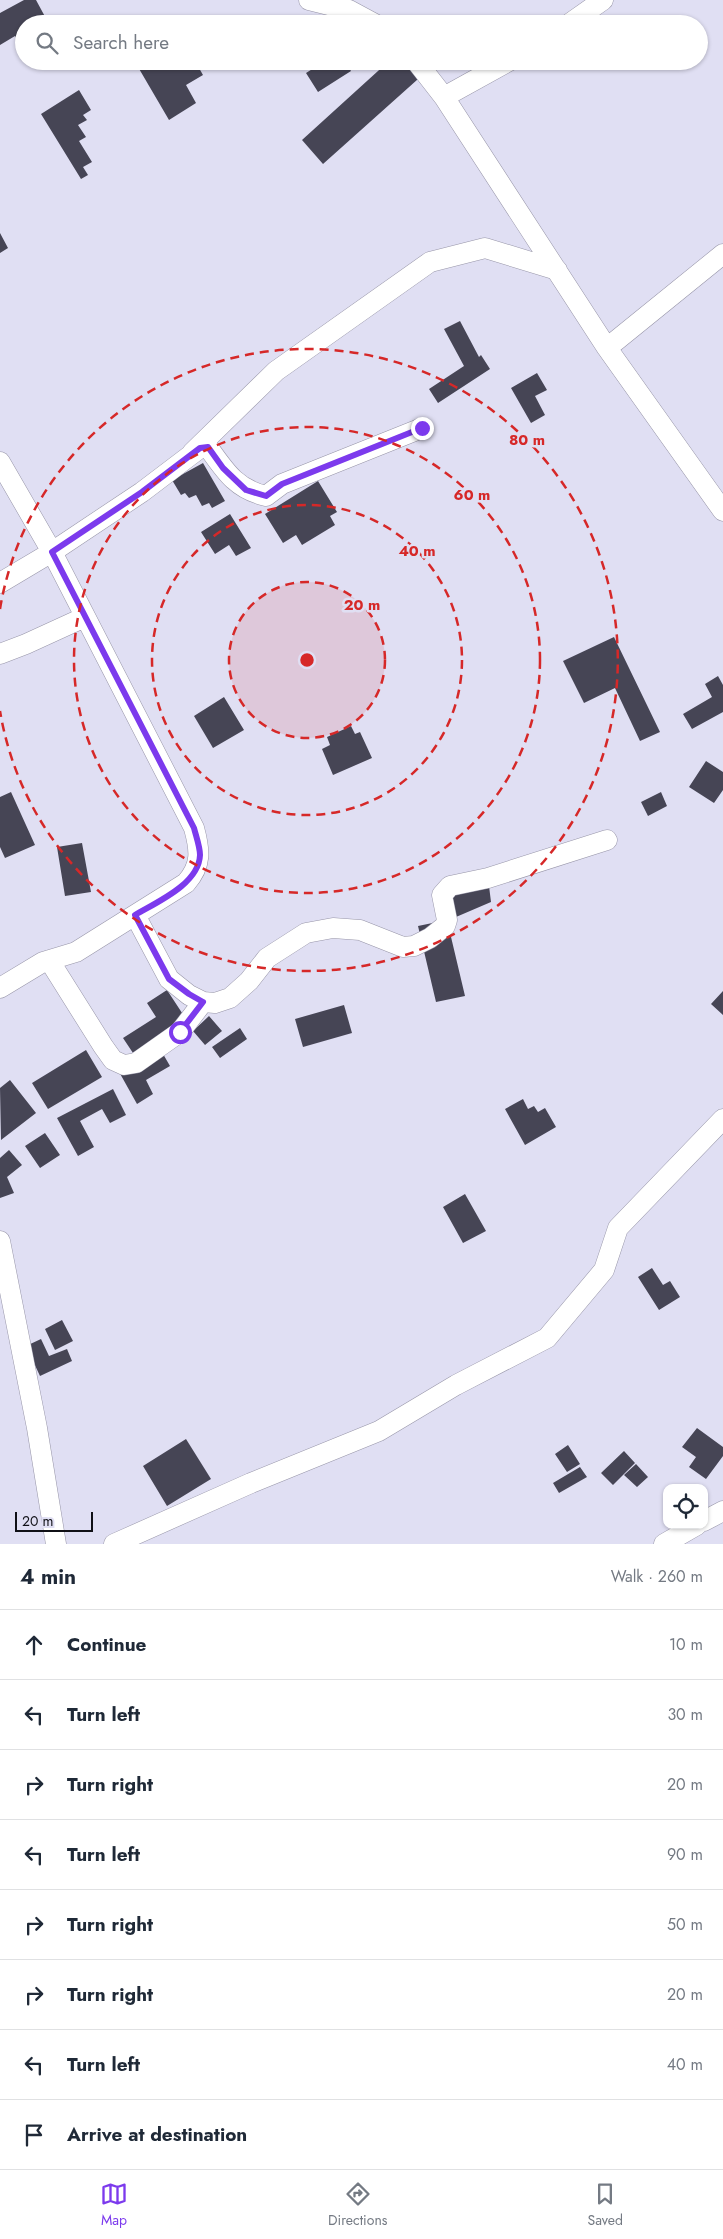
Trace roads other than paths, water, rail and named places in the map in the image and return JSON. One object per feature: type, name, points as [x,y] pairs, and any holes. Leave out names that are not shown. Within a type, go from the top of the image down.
[{"type":"street","points":[[309,0],[349,10],[358,15]]},
{"type":"street","points":[[581,15],[603,0]]},
{"type":"street","points":[[423,70],[444,97],[607,348],[723,511]]},
{"type":"street","points":[[444,97],[493,70]]},
{"type":"street","points":[[0,583],[52,552],[142,492],[190,454],[276,370],[430,262],[486,248],[557,270]]},
{"type":"street","points":[[607,348],[723,254]]},
{"type":"street","points":[[190,454],[200,448],[208,447],[223,468],[246,490],[266,496],[282,484],[422,428]]},
{"type":"street","points":[[0,462],[52,552],[85,616],[194,828],[199,849],[198,867],[186,883],[76,952],[49,960],[0,988]]},
{"type":"street","points":[[0,654],[85,616]]},
{"type":"street","points":[[135,915],[169,979],[203,1002],[214,1003],[230,998],[249,981],[267,958],[306,933],[333,928],[360,930],[383,937],[403,947],[414,946],[430,938],[445,926],[447,920],[442,895],[450,886],[488,878],[607,840]]},
{"type":"street","points":[[49,960],[103,1046],[113,1060],[124,1065],[136,1063],[180,1032],[203,1002]]},
{"type":"street","points":[[114,1544],[251,1483],[379,1431],[456,1385],[547,1338],[604,1270],[618,1228],[723,1119]]},
{"type":"street","points":[[0,1241],[37,1428],[56,1544]]},
{"type":"street","points":[[708,1519],[723,1511]]},
{"type":"street","points":[[664,1544],[690,1529]]}]
